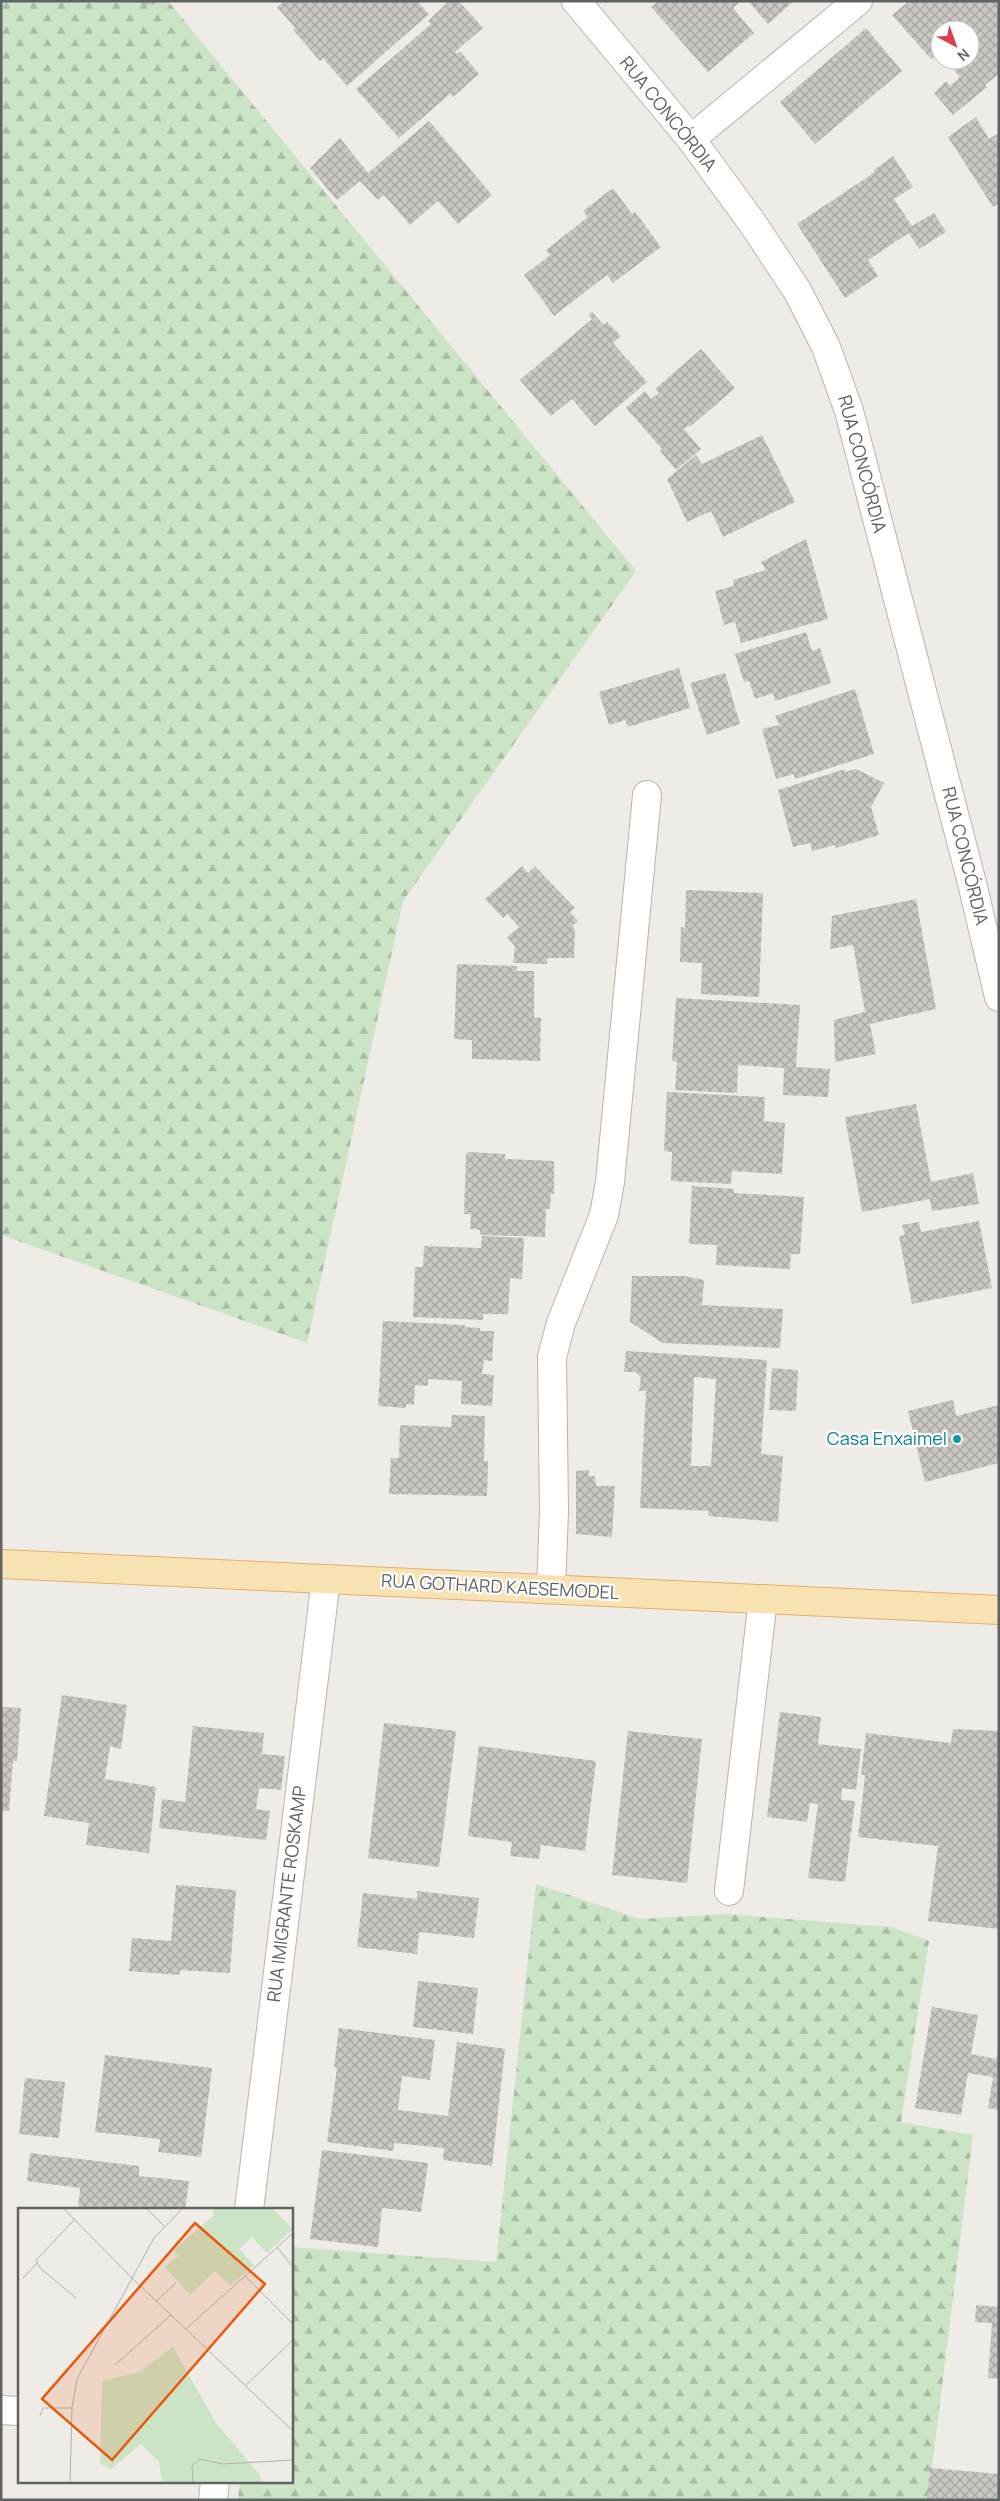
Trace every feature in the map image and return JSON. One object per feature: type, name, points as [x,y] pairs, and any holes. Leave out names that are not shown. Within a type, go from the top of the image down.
[{"type":"main road","name":"RUA GOTHARD KAESEMODEL","points":[[1,1564],[999,1610]]},
{"type":"street","name":"RUA CONCÓRDIA","points":[[576,1],[691,139],[753,224],[798,292],[830,356],[849,411],[972,883],[999,997]]},
{"type":"street","points":[[691,139],[858,1]]},
{"type":"street","points":[[550,1589],[554,1511],[552,1356],[561,1323],[604,1215],[610,1182],[648,795]]},
{"type":"street","name":"RUA IMIGRANTE ROSKAMP","points":[[249,2208],[326,1579]]},
{"type":"street","points":[[729,1891],[763,1599]]},
{"type":"street","points":[[1,2410],[18,2411]]},
{"type":"street","points":[[213,2500],[215,2484]]},
{"type":"green space","points":[[1,1],[168,1],[636,571],[403,901],[307,1343],[1,1235]]},
{"type":"green space","points":[[536,1884],[640,1919],[725,1914],[892,1927],[929,1941],[901,2122],[973,2135],[928,2500],[238,2500],[240,2484],[292,2484],[292,2247],[496,2262]]},
{"type":"building","points":[[126,1],[157,1],[153,5]]},
{"type":"building","points":[[284,1],[417,1],[429,14],[347,86],[323,58],[320,61],[293,30],[295,28],[277,7]]},
{"type":"building","points":[[449,1],[459,1],[483,28],[455,52],[457,54],[460,51],[479,74],[453,97],[450,94],[399,138],[356,89],[431,24],[428,21]]},
{"type":"building","points":[[659,1],[741,1],[733,8],[754,33],[708,72],[651,7]]},
{"type":"building","points":[[748,1],[794,1],[768,24]]},
{"type":"building","points":[[909,1],[999,1],[999,74],[985,85],[987,87],[953,115],[934,93],[946,81],[950,86],[960,77],[954,70],[980,70],[980,20],[930,20],[930,58],[892,15]]},
{"type":"building","points":[[866,28],[902,71],[815,144],[780,102]]},
{"type":"building","points":[[976,117],[989,139],[999,133],[999,203],[993,207],[948,137]]},
{"type":"building","points":[[429,121],[492,195],[458,224],[438,201],[410,225],[384,195],[378,200],[360,181],[337,200],[310,168],[340,138],[368,173]]},
{"type":"building","points":[[893,156],[913,187],[894,199],[912,226],[934,213],[946,232],[919,249],[909,233],[868,260],[878,276],[845,298],[797,224],[875,172],[874,170]]},
{"type":"building","points":[[613,188],[632,214],[635,212],[661,247],[613,283],[607,275],[554,316],[524,275],[550,255],[546,250],[588,217],[583,211]]},
{"type":"building","points":[[592,312],[604,325],[607,322],[621,336],[613,343],[647,382],[595,426],[572,399],[551,416],[520,380],[592,319],[588,315]]},
{"type":"building","points":[[701,349],[735,388],[690,427],[689,425],[684,429],[701,449],[676,470],[660,451],[662,449],[626,408],[645,391],[651,399],[659,393],[655,389]]},
{"type":"building","points":[[762,435],[795,502],[723,537],[711,511],[687,522],[667,479],[696,455],[702,464]]},
{"type":"building","points":[[806,539],[828,619],[741,643],[735,622],[724,625],[715,591],[734,586],[733,580],[766,570],[761,562]]},
{"type":"building","points":[[806,632],[812,651],[820,648],[831,683],[775,701],[773,693],[755,699],[749,681],[744,682],[735,654]]},
{"type":"building","points":[[679,668],[690,708],[628,727],[625,720],[609,725],[599,692]]},
{"type":"building","points":[[725,673],[740,724],[707,735],[690,683]]},
{"type":"building","points":[[855,689],[874,754],[795,779],[794,774],[776,779],[762,729],[779,725],[775,716]]},
{"type":"building","points":[[845,769],[845,772],[856,769],[884,783],[871,807],[879,835],[836,848],[835,845],[812,851],[810,843],[793,847],[778,790]]},
{"type":"building","points":[[522,866],[528,873],[535,866],[575,908],[570,912],[578,921],[572,926],[575,930],[574,958],[547,958],[547,964],[513,963],[515,946],[507,937],[519,927],[507,914],[503,918],[485,899]]},
{"type":"building","points":[[686,890],[763,893],[759,997],[701,994],[702,963],[680,962],[681,927],[685,928]]},
{"type":"building","points":[[916,899],[936,1009],[870,1024],[876,1054],[835,1062],[834,1020],[865,1012],[853,945],[830,949],[832,916]]},
{"type":"building","points":[[457,964],[517,966],[517,971],[534,971],[534,1017],[541,1018],[540,1061],[472,1059],[472,1040],[454,1039]]},
{"type":"building","points":[[676,998],[800,1005],[796,1067],[830,1069],[828,1097],[783,1095],[784,1068],[738,1065],[737,1093],[675,1090],[677,1062],[672,1061]]},
{"type":"building","points":[[667,1092],[765,1097],[764,1121],[785,1123],[782,1174],[732,1171],[731,1184],[671,1181],[672,1152],[664,1151]]},
{"type":"building","points":[[916,1104],[931,1182],[973,1173],[979,1204],[932,1211],[930,1199],[862,1212],[845,1117]]},
{"type":"building","points":[[469,1152],[505,1154],[505,1159],[554,1161],[554,1194],[551,1193],[550,1209],[546,1209],[545,1237],[480,1235],[480,1230],[470,1229],[471,1214],[464,1214],[466,1154]]},
{"type":"building","points":[[692,1186],[734,1189],[734,1193],[804,1197],[800,1254],[791,1254],[790,1269],[716,1265],[717,1245],[689,1244]]},
{"type":"building","points":[[979,1221],[992,1288],[912,1304],[899,1236],[905,1235],[902,1225],[919,1222],[921,1232]]},
{"type":"building","points":[[482,1236],[524,1238],[522,1279],[510,1278],[508,1314],[483,1314],[483,1320],[413,1317],[415,1267],[423,1267],[424,1246],[481,1248]]},
{"type":"building","points":[[632,1276],[684,1276],[704,1280],[702,1305],[783,1309],[780,1348],[663,1343],[630,1322]]},
{"type":"building","points":[[383,1321],[465,1325],[465,1327],[480,1328],[480,1331],[494,1331],[492,1361],[484,1360],[482,1374],[494,1375],[492,1406],[461,1404],[462,1381],[428,1379],[428,1386],[415,1385],[414,1405],[406,1404],[406,1408],[378,1406]]},
{"type":"building","points":[[626,1351],[767,1360],[761,1454],[783,1456],[778,1522],[708,1516],[709,1511],[640,1508],[646,1391],[639,1391],[641,1378],[636,1372],[624,1372]],"holes":[[[694,1377],[716,1379],[711,1466],[691,1466]]]},
{"type":"building","points":[[772,1368],[798,1370],[796,1411],[769,1410]]},
{"type":"building","name":"Casa Enxaimel","points":[[953,1400],[956,1416],[999,1405],[999,1463],[925,1482],[908,1411]]},
{"type":"building","points":[[452,1415],[485,1416],[484,1461],[488,1461],[487,1496],[389,1494],[391,1458],[399,1458],[400,1425],[451,1427]]},
{"type":"building","points":[[589,1470],[589,1476],[595,1476],[596,1486],[615,1486],[612,1537],[576,1534],[576,1471]]},
{"type":"building","points":[[62,1695],[127,1705],[121,1749],[110,1746],[105,1779],[156,1787],[149,1853],[86,1845],[89,1823],[44,1816]]},
{"type":"building","points":[[1,1707],[21,1708],[17,1761],[13,1761],[9,1811],[1,1811]]},
{"type":"building","points":[[780,1712],[821,1717],[818,1744],[861,1749],[856,1790],[842,1788],[841,1800],[855,1801],[845,1882],[808,1878],[818,1804],[810,1803],[807,1822],[767,1817]]},
{"type":"building","points":[[384,1723],[456,1731],[439,1867],[368,1858]]},
{"type":"building","points":[[193,1726],[264,1733],[262,1754],[285,1756],[281,1790],[259,1788],[256,1809],[270,1811],[266,1840],[159,1828],[162,1799],[185,1802]]},
{"type":"building","points":[[953,1729],[999,1731],[999,1929],[928,1921],[938,1846],[858,1837],[865,1775],[861,1775],[866,1733],[951,1743]]},
{"type":"building","points":[[628,1731],[702,1739],[687,1883],[612,1875]]},
{"type":"building","points":[[479,1746],[596,1761],[585,1851],[541,1845],[539,1859],[510,1856],[512,1842],[468,1836]]},
{"type":"building","points":[[176,1885],[236,1890],[230,1973],[180,1970],[180,1975],[129,1971],[132,1938],[171,1941]]},
{"type":"building","points":[[417,1891],[479,1898],[474,1938],[419,1932],[417,1954],[357,1947],[363,1893],[417,1899]]},
{"type":"building","points":[[418,1981],[478,1988],[473,2034],[413,2027]]},
{"type":"building","points":[[932,2007],[978,2015],[971,2054],[996,2059],[999,2051],[999,2110],[988,2108],[993,2077],[968,2073],[961,2115],[915,2108]]},
{"type":"building","points":[[339,2028],[435,2040],[430,2080],[402,2076],[398,2110],[448,2116],[457,2042],[505,2049],[492,2166],[443,2160],[444,2148],[394,2143],[393,2151],[327,2142],[337,2068],[334,2067]]},
{"type":"building","points":[[105,2055],[212,2068],[201,2157],[158,2152],[160,2139],[95,2132]]},
{"type":"building","points":[[25,2078],[65,2082],[59,2138],[19,2134]]},
{"type":"building","points":[[322,2150],[428,2163],[421,2212],[382,2208],[378,2247],[310,2239]]},
{"type":"building","points":[[30,2153],[139,2166],[139,2176],[189,2181],[185,2208],[78,2208],[80,2188],[27,2181]]},
{"type":"building","points":[[976,2305],[999,2307],[999,2379],[988,2378],[992,2323],[975,2322]]},
{"type":"building","points":[[930,2468],[999,2474],[999,2500],[927,2500]]},
{"type":"place","name":"Casa Enxaimel","points":[[957,1439]]}]
